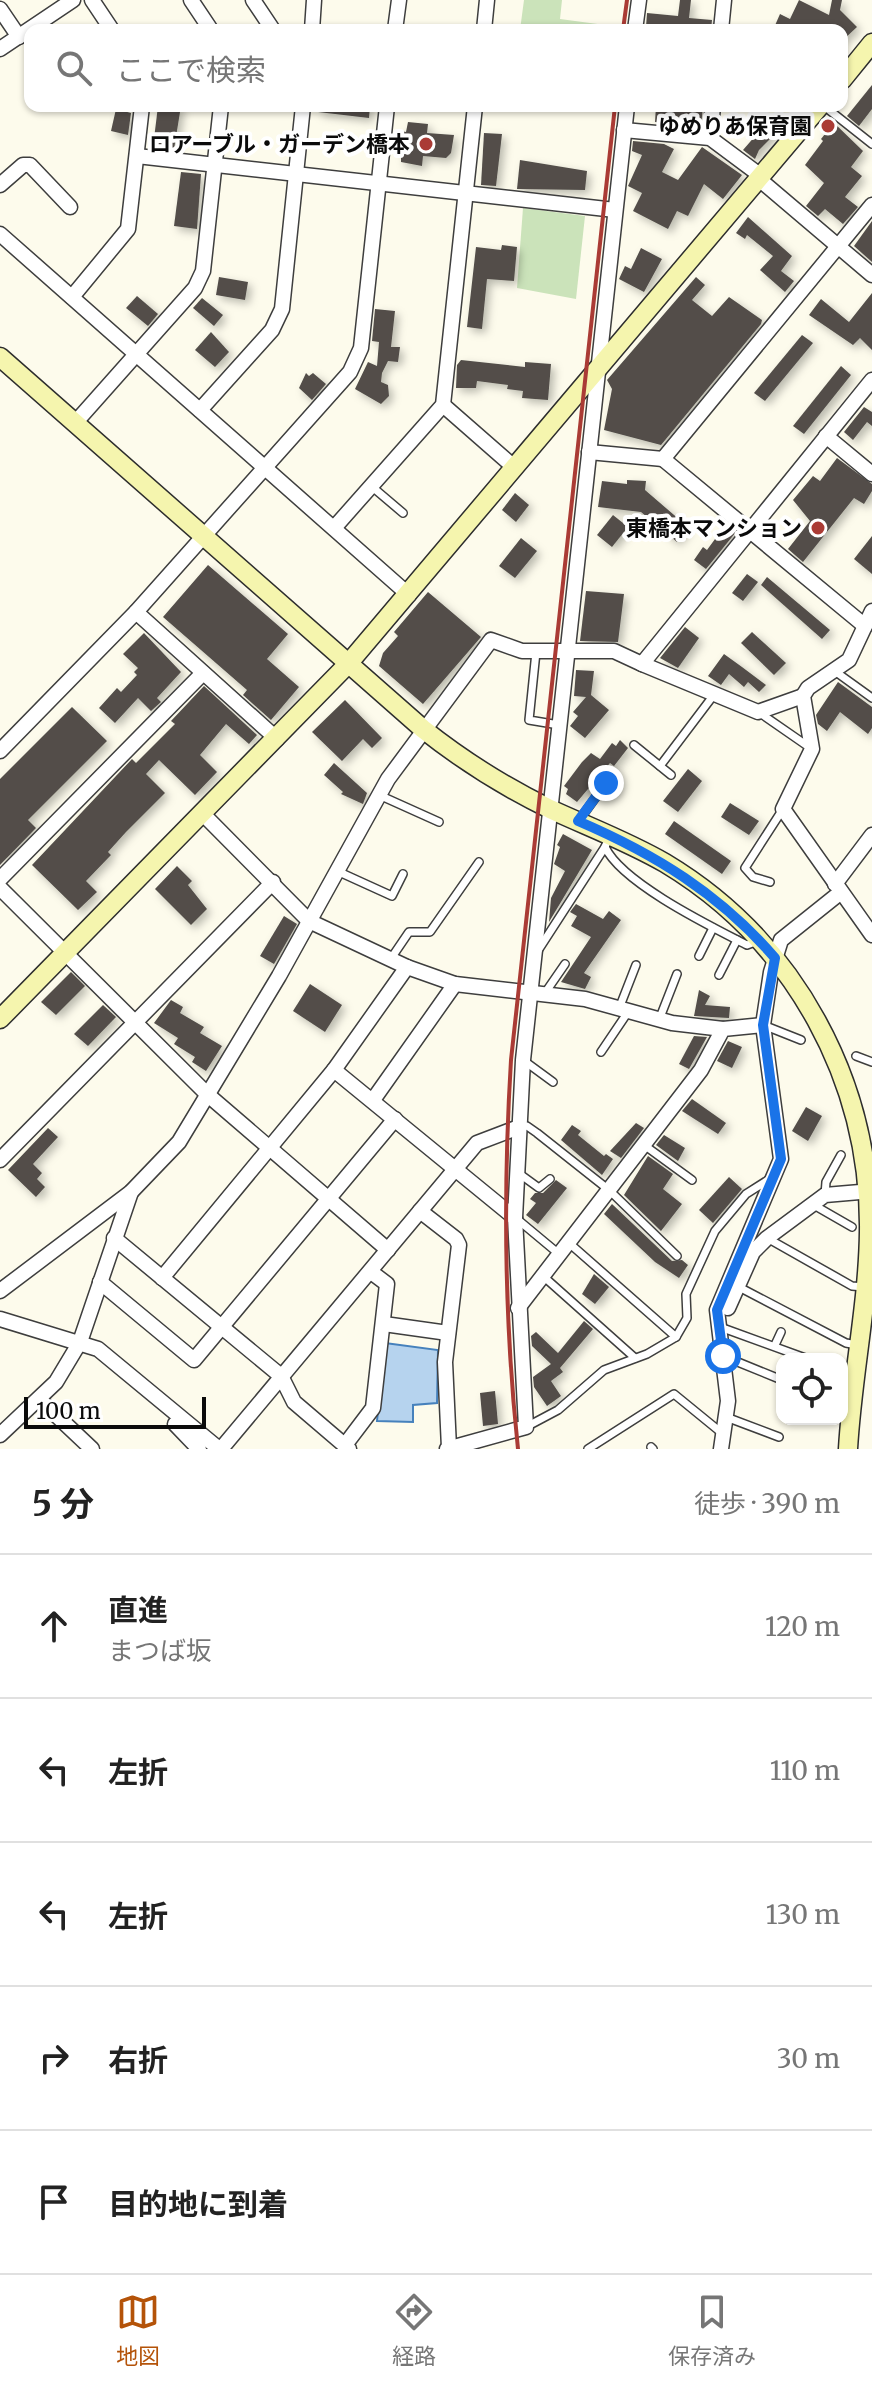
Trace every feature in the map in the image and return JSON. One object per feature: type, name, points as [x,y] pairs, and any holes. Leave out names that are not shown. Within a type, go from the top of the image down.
[{"type":"street","points":[[38,24],[73,0]]},
{"type":"street","points":[[92,0],[108,24]]},
{"type":"street","points":[[191,0],[207,24]]},
{"type":"street","points":[[253,0],[269,24]]},
{"type":"street","points":[[312,24],[314,0]]},
{"type":"street","points":[[396,24],[399,0]]},
{"type":"street","points":[[485,24],[487,0]]},
{"type":"street","points":[[636,24],[639,0]]},
{"type":"street","points":[[722,24],[724,0]]},
{"type":"street","points":[[0,9],[19,37]]},
{"type":"street","points":[[0,49],[24,34]]},
{"type":"street","points":[[848,73],[872,43]]},
{"type":"street","points":[[72,297],[128,229],[141,112]]},
{"type":"street","points":[[75,423],[195,288],[203,271],[220,112]]},
{"type":"street","points":[[200,410],[272,330],[282,309],[302,112]]},
{"type":"street","points":[[0,751],[136,612],[350,372],[361,348],[386,112]]},
{"type":"street","points":[[334,528],[443,405],[474,112]]},
{"type":"street","points":[[420,1211],[458,1242],[445,1376],[448,1449],[526,1427],[515,1218],[523,1060],[538,992],[534,958],[626,112]]},
{"type":"street","points":[[710,138],[712,112]]},
{"type":"street","points":[[0,1019],[348,664],[817,112]]},
{"type":"street","points":[[624,130],[710,138],[872,275]]},
{"type":"street","points":[[137,156],[615,210]]},
{"type":"street","points":[[0,185],[23,165],[30,165],[70,207]]},
{"type":"street","points":[[663,459],[872,205]]},
{"type":"street","points":[[2,241],[72,297],[409,595]]},
{"type":"street","points":[[0,357],[423,729],[477,769],[578,821],[607,841],[684,875],[759,940],[775,958],[815,1016],[841,1070],[856,1117],[870,1191],[848,1449]]},
{"type":"street","points":[[642,664],[872,380]]},
{"type":"street","points":[[443,405],[515,468]]},
{"type":"street","points":[[826,436],[872,474]]},
{"type":"street","points":[[589,452],[663,459],[865,626]]},
{"type":"street","points":[[0,1291],[131,1192],[179,1142],[379,795],[423,729],[491,640],[522,651],[614,651],[713,696],[758,712],[803,696],[808,688],[836,672],[849,660],[872,611]]},
{"type":"street","points":[[136,612],[277,739]]},
{"type":"street","points":[[0,879],[203,673]]},
{"type":"street","points":[[803,696],[812,749],[783,809],[872,935]]},
{"type":"street","points":[[203,814],[309,921],[392,957],[407,967],[455,984],[538,992],[625,1008],[659,1020],[723,1029],[763,1025]]},
{"type":"street","points":[[722,1441],[726,1417],[717,1310],[777,1174],[781,1150],[763,1025],[775,958],[785,937],[838,888],[872,835]]},
{"type":"street","points":[[0,1160],[273,882]]},
{"type":"street","points":[[0,888],[208,1095],[268,1150],[388,1250]]},
{"type":"street","points":[[162,1278],[334,1070],[407,967]]},
{"type":"street","points":[[373,1100],[455,984]]},
{"type":"street","points":[[518,1308],[701,1070],[723,1029]]},
{"type":"street","points":[[334,1070],[515,1218]]},
{"type":"street","points":[[100,1282],[194,1360],[395,1119]]},
{"type":"street","points":[[0,1319],[98,1349],[220,1449],[477,1143],[519,1127]]},
{"type":"street","points":[[719,1327],[753,1252],[767,1238],[825,1195],[870,1191]]},
{"type":"street","points":[[10,1449],[0,1438],[56,1382],[80,1342],[131,1192]]},
{"type":"street","points":[[114,1238],[281,1376],[294,1402],[347,1447],[373,1408],[387,1284],[371,1272]]},
{"type":"street","points":[[384,1324],[448,1333]]},
{"type":"street","points":[[39,1399],[92,1449]]},
{"type":"street","points":[[180,1418],[175,1425],[199,1449]]},
{"type":"lane","points":[[830,112],[872,144]]},
{"type":"lane","points":[[370,485],[403,513]]},
{"type":"lane","points":[[536,652],[529,720],[559,725]]},
{"type":"lane","points":[[836,672],[872,698]]},
{"type":"lane","points":[[660,766],[713,696]]},
{"type":"lane","points":[[758,712],[812,749]]},
{"type":"lane","points":[[634,745],[671,775]]},
{"type":"lane","points":[[578,821],[606,783]]},
{"type":"lane","points":[[379,795],[439,822]]},
{"type":"lane","points":[[770,882],[753,877],[745,868],[783,809]]},
{"type":"lane","points":[[534,958],[607,841]]},
{"type":"lane","points":[[607,841],[624,873],[713,928],[747,945],[759,940]]},
{"type":"lane","points":[[392,957],[409,932],[430,932],[479,862]]},
{"type":"lane","points":[[337,871],[392,896],[403,874]]},
{"type":"lane","points":[[699,956],[713,928]]},
{"type":"lane","points":[[719,975],[737,940]]},
{"type":"lane","points":[[538,992],[565,964]]},
{"type":"lane","points":[[601,1052],[625,1008],[636,965]]},
{"type":"lane","points":[[659,1020],[677,974]]},
{"type":"lane","points":[[763,1025],[801,1040]]},
{"type":"lane","points":[[856,1056],[872,1062]]},
{"type":"lane","points":[[523,1060],[553,1082]]},
{"type":"lane","points":[[519,1127],[527,1126],[609,1190],[677,1256]]},
{"type":"lane","points":[[644,1145],[692,1180]]},
{"type":"lane","points":[[825,1195],[826,1182],[841,1155]]},
{"type":"lane","points":[[517,1172],[539,1188],[550,1179]]},
{"type":"lane","points":[[526,1427],[558,1410],[604,1370],[676,1337],[687,1318],[686,1294],[715,1231],[746,1194],[777,1174]]},
{"type":"lane","points":[[812,1204],[852,1227]]},
{"type":"lane","points":[[515,1218],[564,1248],[676,1337]]},
{"type":"lane","points":[[767,1238],[852,1286],[864,1287]]},
{"type":"lane","points":[[543,1276],[635,1358]]},
{"type":"lane","points":[[737,1286],[846,1343],[858,1345]]},
{"type":"lane","points":[[719,1327],[794,1353]]},
{"type":"lane","points":[[775,1345],[781,1332]]},
{"type":"lane","points":[[723,1356],[776,1376]]},
{"type":"lane","points":[[588,1449],[674,1394],[722,1441]]},
{"type":"lane","points":[[726,1417],[779,1437]]},
{"type":"green space","points":[[524,0],[562,0],[560,19],[598,24],[521,24]]},
{"type":"green space","points":[[523,208],[585,216],[576,299],[517,288]]},
{"type":"water","points":[[385,1343],[438,1350],[437,1403],[413,1405],[413,1422],[377,1421]]},
{"type":"building","points":[[680,0],[691,0],[689,18],[712,20],[712,24],[646,24],[647,13],[678,16]]},
{"type":"building","points":[[799,0],[829,15],[832,0],[842,0],[840,10],[857,27],[848,35],[848,24],[776,24],[780,14],[790,19]]},
{"type":"building","points":[[872,85],[872,109],[859,126],[847,116]]},
{"type":"building","points":[[115,112],[131,113],[128,135],[111,131]]},
{"type":"building","points":[[157,112],[180,112],[174,149],[153,147]]},
{"type":"building","points":[[318,112],[370,112],[369,118]]},
{"type":"building","points":[[656,112],[702,112],[701,127],[655,122]]},
{"type":"building","points":[[776,112],[786,118],[755,159],[743,150]]},
{"type":"building","points":[[830,119],[863,151],[851,167],[862,176],[845,197],[858,207],[843,224],[825,209],[818,216],[806,206],[824,183],[805,165],[823,141],[821,139],[825,134],[821,130]]},
{"type":"building","name":"ロアーブル・ガーデン橋本","points":[[408,122],[428,124],[427,133],[454,135],[451,153],[446,158],[423,156],[422,166],[401,162],[401,131],[406,132]]},
{"type":"building","points":[[484,133],[502,134],[496,186],[481,185]]},
{"type":"building","points":[[633,141],[664,144],[674,149],[662,172],[678,180],[702,147],[742,175],[723,199],[704,184],[688,216],[677,211],[668,229],[633,211],[642,193],[628,186],[642,155],[632,151]]},
{"type":"building","points":[[520,160],[587,171],[585,190],[517,189]]},
{"type":"building","points":[[181,172],[201,174],[197,229],[174,226]]},
{"type":"building","points":[[748,217],[792,256],[781,271],[794,281],[785,292],[760,270],[773,256],[747,235],[745,239],[736,233]]},
{"type":"building","points":[[872,221],[872,262],[854,246]]},
{"type":"building","points":[[502,245],[517,247],[514,281],[487,279],[482,329],[467,327],[476,247],[501,250]]},
{"type":"building","points":[[641,248],[662,259],[644,292],[619,279],[625,266],[631,269]]},
{"type":"building","points":[[219,277],[248,282],[245,300],[216,295]]},
{"type":"building","points":[[696,277],[705,285],[692,300],[712,316],[729,297],[762,320],[761,324],[661,445],[604,430],[612,389],[607,380]]},
{"type":"building","points":[[872,293],[872,350],[860,338],[853,345],[809,315],[821,299],[849,322]]},
{"type":"building","points":[[137,296],[158,314],[148,326],[126,308]]},
{"type":"building","points":[[202,298],[223,315],[214,326],[193,308]]},
{"type":"building","points":[[375,309],[395,311],[391,347],[400,347],[398,362],[388,361],[382,373],[381,382],[388,385],[389,396],[381,404],[355,389],[368,362],[377,366],[379,342],[372,341]]},
{"type":"building","points":[[211,332],[229,352],[215,367],[195,350]]},
{"type":"building","points":[[802,335],[813,343],[765,401],[754,393]]},
{"type":"building","points":[[461,360],[525,367],[525,362],[551,364],[548,400],[522,398],[523,391],[507,389],[508,385],[477,381],[476,388],[456,388],[457,365]]},
{"type":"building","points":[[841,366],[851,375],[804,434],[793,426]]},
{"type":"building","points":[[306,373],[309,376],[313,373],[326,384],[312,400],[299,388]]},
{"type":"building","points":[[864,407],[872,412],[872,426],[867,422],[853,440],[844,432]]},
{"type":"building","points":[[837,458],[872,484],[872,491],[864,504],[854,498],[803,562],[788,549],[810,521],[793,500],[813,476],[820,481]]},
{"type":"building","points":[[627,480],[646,481],[645,490],[688,527],[677,542],[641,512],[598,507],[602,481],[627,484]]},
{"type":"building","points":[[515,493],[529,505],[516,522],[502,510]]},
{"type":"building","points":[[613,515],[628,527],[612,547],[597,535]]},
{"type":"building","points":[[726,524],[736,532],[706,569],[694,560],[703,547],[707,550]]},
{"type":"building","points":[[872,536],[872,574],[854,559]]},
{"type":"building","points":[[521,538],[537,551],[515,578],[499,566]]},
{"type":"building","points":[[208,565],[288,634],[267,659],[299,687],[271,720],[243,695],[247,690],[163,617]]},
{"type":"building","points":[[747,574],[758,582],[743,601],[732,593]]},
{"type":"building","points":[[767,577],[830,630],[822,639],[761,585]]},
{"type":"building","points":[[586,591],[624,594],[618,642],[580,641]]},
{"type":"building","points":[[428,592],[481,637],[423,704],[379,666],[383,653],[398,636],[394,632]]},
{"type":"building","points":[[685,627],[699,638],[678,668],[660,658]]},
{"type":"building","points":[[752,632],[786,663],[774,675],[741,643]]},
{"type":"building","points":[[144,633],[181,672],[157,698],[161,702],[151,711],[138,698],[115,723],[99,708],[117,688],[121,692],[137,675],[134,672],[138,668],[123,654]]},
{"type":"building","points":[[724,654],[766,685],[759,692],[748,682],[744,687],[729,674],[721,685],[708,676]]},
{"type":"building","points":[[576,670],[594,671],[591,695],[609,710],[585,738],[570,726],[578,716],[573,712],[586,697],[574,696]]},
{"type":"building","points":[[838,682],[872,707],[872,728],[868,734],[840,712],[827,731],[818,724],[816,715]]},
{"type":"building","points":[[204,686],[257,735],[249,744],[226,724],[200,755],[217,772],[195,795],[159,760],[146,774],[165,793],[108,852],[111,855],[86,881],[97,892],[78,910],[32,865],[132,759],[136,763],[175,724],[171,721]]},
{"type":"building","points":[[345,700],[382,738],[372,748],[363,739],[342,761],[312,732]]},
{"type":"building","points":[[72,707],[107,741],[28,820],[36,828],[0,865],[0,779]]},
{"type":"building","points":[[620,740],[628,748],[614,766],[610,763],[577,802],[566,794],[568,789],[564,786],[591,753],[600,759],[612,743],[616,746]]},
{"type":"building","points":[[334,763],[367,793],[363,804],[341,794],[343,792],[324,775]]},
{"type":"building","points":[[688,769],[702,781],[678,812],[663,801]]},
{"type":"building","points":[[730,803],[759,821],[749,835],[721,817]]},
{"type":"building","points":[[674,821],[731,861],[722,874],[665,834]]},
{"type":"building","points":[[563,834],[592,850],[549,922],[551,898],[565,871],[554,864],[560,847],[557,845]]},
{"type":"building","points":[[177,866],[192,881],[188,885],[207,909],[191,925],[155,889]]},
{"type":"building","points":[[576,904],[603,919],[609,911],[621,920],[584,973],[591,977],[585,989],[561,982],[591,937],[571,926],[577,916],[570,912]]},
{"type":"building","points":[[284,916],[297,924],[274,964],[260,956]]},
{"type":"building","points":[[71,972],[85,986],[56,1015],[41,1002]]},
{"type":"building","points":[[310,984],[342,1005],[325,1032],[293,1011]]},
{"type":"building","points":[[699,990],[710,996],[705,1005],[730,1007],[729,1018],[694,1016]]},
{"type":"building","points":[[171,1000],[183,1007],[180,1013],[204,1027],[200,1033],[222,1046],[206,1071],[192,1062],[195,1057],[174,1044],[178,1038],[154,1023]]},
{"type":"building","points":[[103,1005],[116,1017],[88,1046],[74,1034]]},
{"type":"building","points":[[694,1036],[707,1037],[689,1069],[679,1064]]},
{"type":"building","points":[[728,1041],[742,1047],[732,1068],[717,1061]]},
{"type":"building","points":[[692,1099],[726,1123],[718,1134],[682,1111]]},
{"type":"building","points":[[806,1107],[822,1116],[808,1141],[792,1131]]},
{"type":"building","points":[[636,1123],[644,1128],[621,1158],[610,1151]]},
{"type":"building","points":[[572,1125],[581,1131],[578,1135],[604,1156],[606,1154],[613,1159],[602,1175],[561,1140]]},
{"type":"building","points":[[48,1128],[58,1137],[33,1164],[42,1173],[37,1179],[45,1187],[36,1197],[8,1170]]},
{"type":"building","points":[[664,1135],[685,1148],[678,1161],[656,1145]]},
{"type":"building","points":[[648,1156],[673,1174],[663,1189],[682,1204],[661,1231],[624,1195]]},
{"type":"building","points":[[729,1177],[742,1189],[713,1223],[699,1210]]},
{"type":"building","points":[[556,1180],[567,1188],[538,1224],[526,1215],[536,1203],[530,1199],[535,1193],[543,1193]]},
{"type":"building","points":[[612,1204],[672,1261],[682,1260],[688,1265],[679,1278],[655,1262],[604,1214]]},
{"type":"building","points":[[594,1274],[609,1287],[595,1304],[582,1294]]},
{"type":"building","points":[[584,1321],[593,1329],[560,1368],[563,1372],[551,1381],[561,1396],[547,1406],[534,1387],[533,1377],[551,1364],[532,1346],[531,1336],[536,1332],[558,1353]]},
{"type":"building","points":[[495,1391],[498,1424],[483,1426],[480,1393]]},
{"type":"railway","points":[[624,24],[627,0]]},
{"type":"railway","points":[[518,1449],[506,1254],[511,1060],[614,112]]},
{"type":"place","name":"ゆめりあ保育園","points":[[828,126]]},
{"type":"place","name":"ロアーブル・ガーデン橋本","points":[[426,144]]},
{"type":"place","name":"東橋本マンション","points":[[818,528]]},
{"type":"route","points":[[606,783],[578,821],[675,869],[748,928],[775,958],[763,1025],[781,1150],[780,1167],[717,1310],[723,1356]]}]
